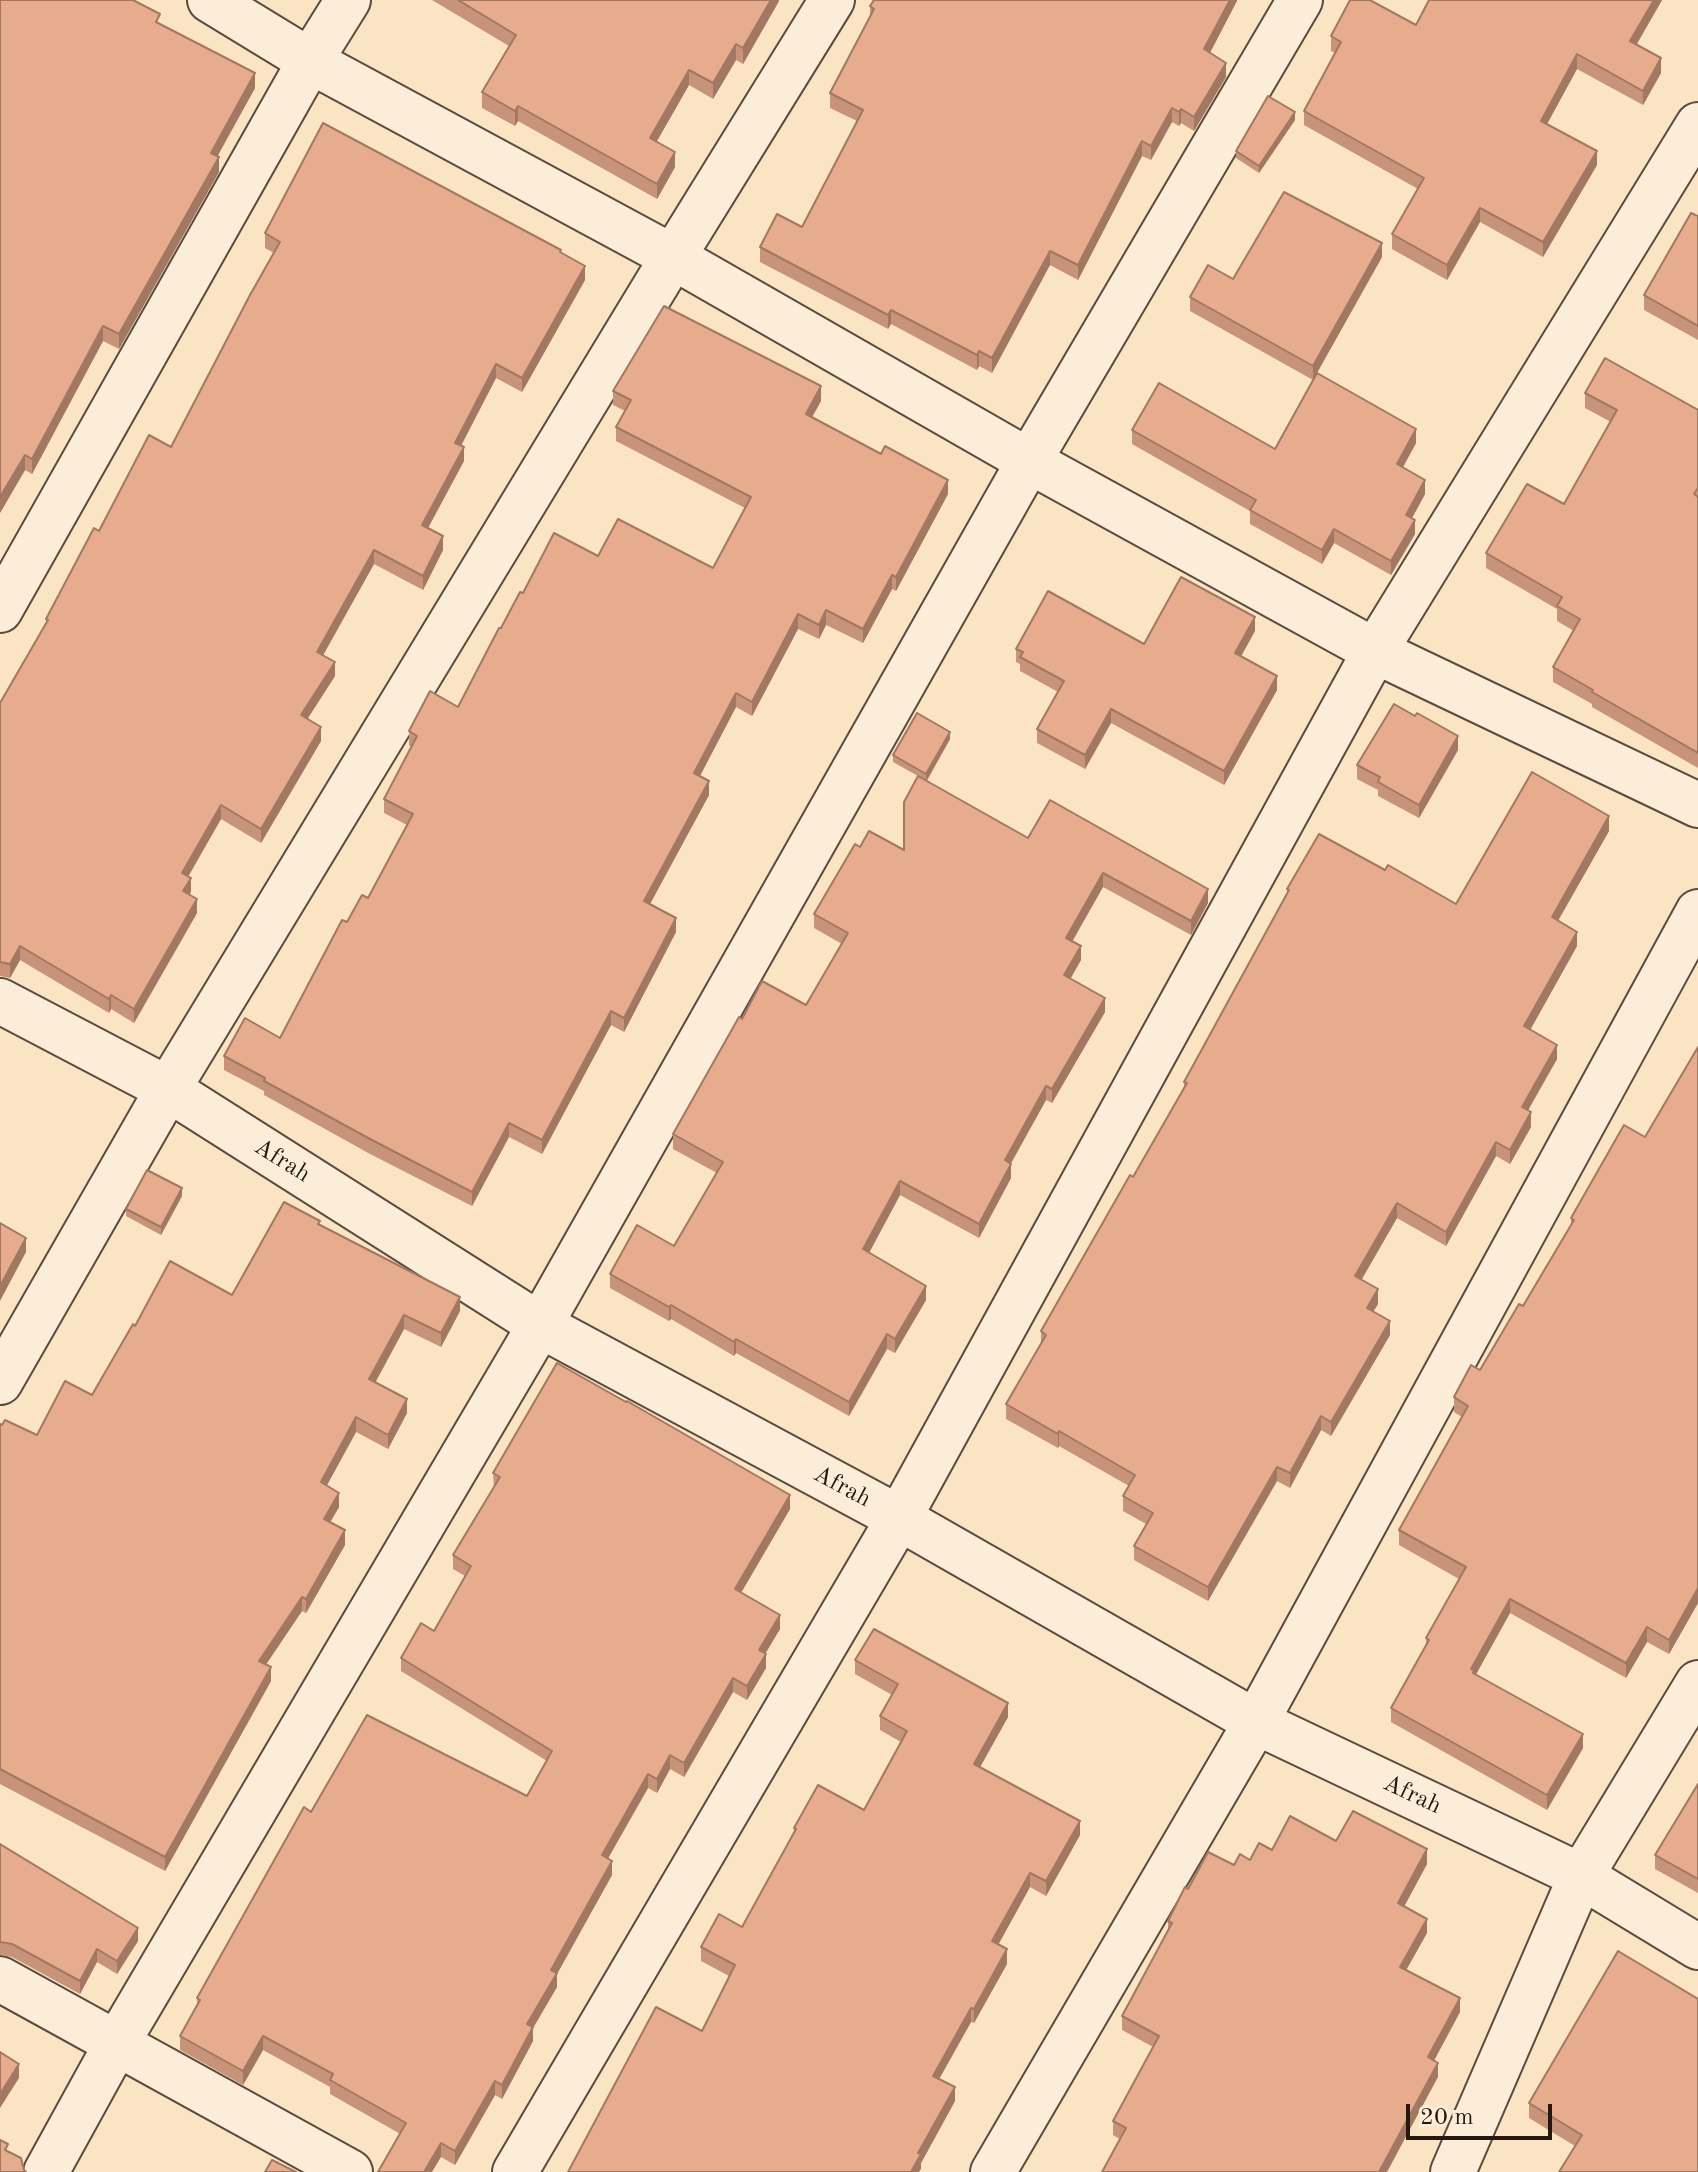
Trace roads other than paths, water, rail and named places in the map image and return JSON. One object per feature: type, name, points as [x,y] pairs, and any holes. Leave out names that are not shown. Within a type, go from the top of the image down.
[{"type":"street","points":[[210,0],[310,61],[673,257],[1029,461],[1375,651],[1698,805]]},
{"type":"street","points":[[0,610],[310,61],[348,0]]},
{"type":"street","points":[[0,1382],[168,1089],[832,0]]},
{"type":"street","points":[[46,2172],[117,2043],[540,1325],[1029,461],[1300,0]]},
{"type":"street","points":[[515,2172],[899,1518],[1375,651],[1698,125]]},
{"type":"street","points":[[993,2172],[1256,1722],[1698,912]]},
{"type":"street","name":"Afrah","points":[[0,1001],[168,1089],[540,1325],[899,1518],[1256,1722],[1581,1876],[1698,1947]]},
{"type":"street","points":[[1453,2172],[1581,1876],[1698,1683]]},
{"type":"street","points":[[0,1979],[350,2172]]}]
